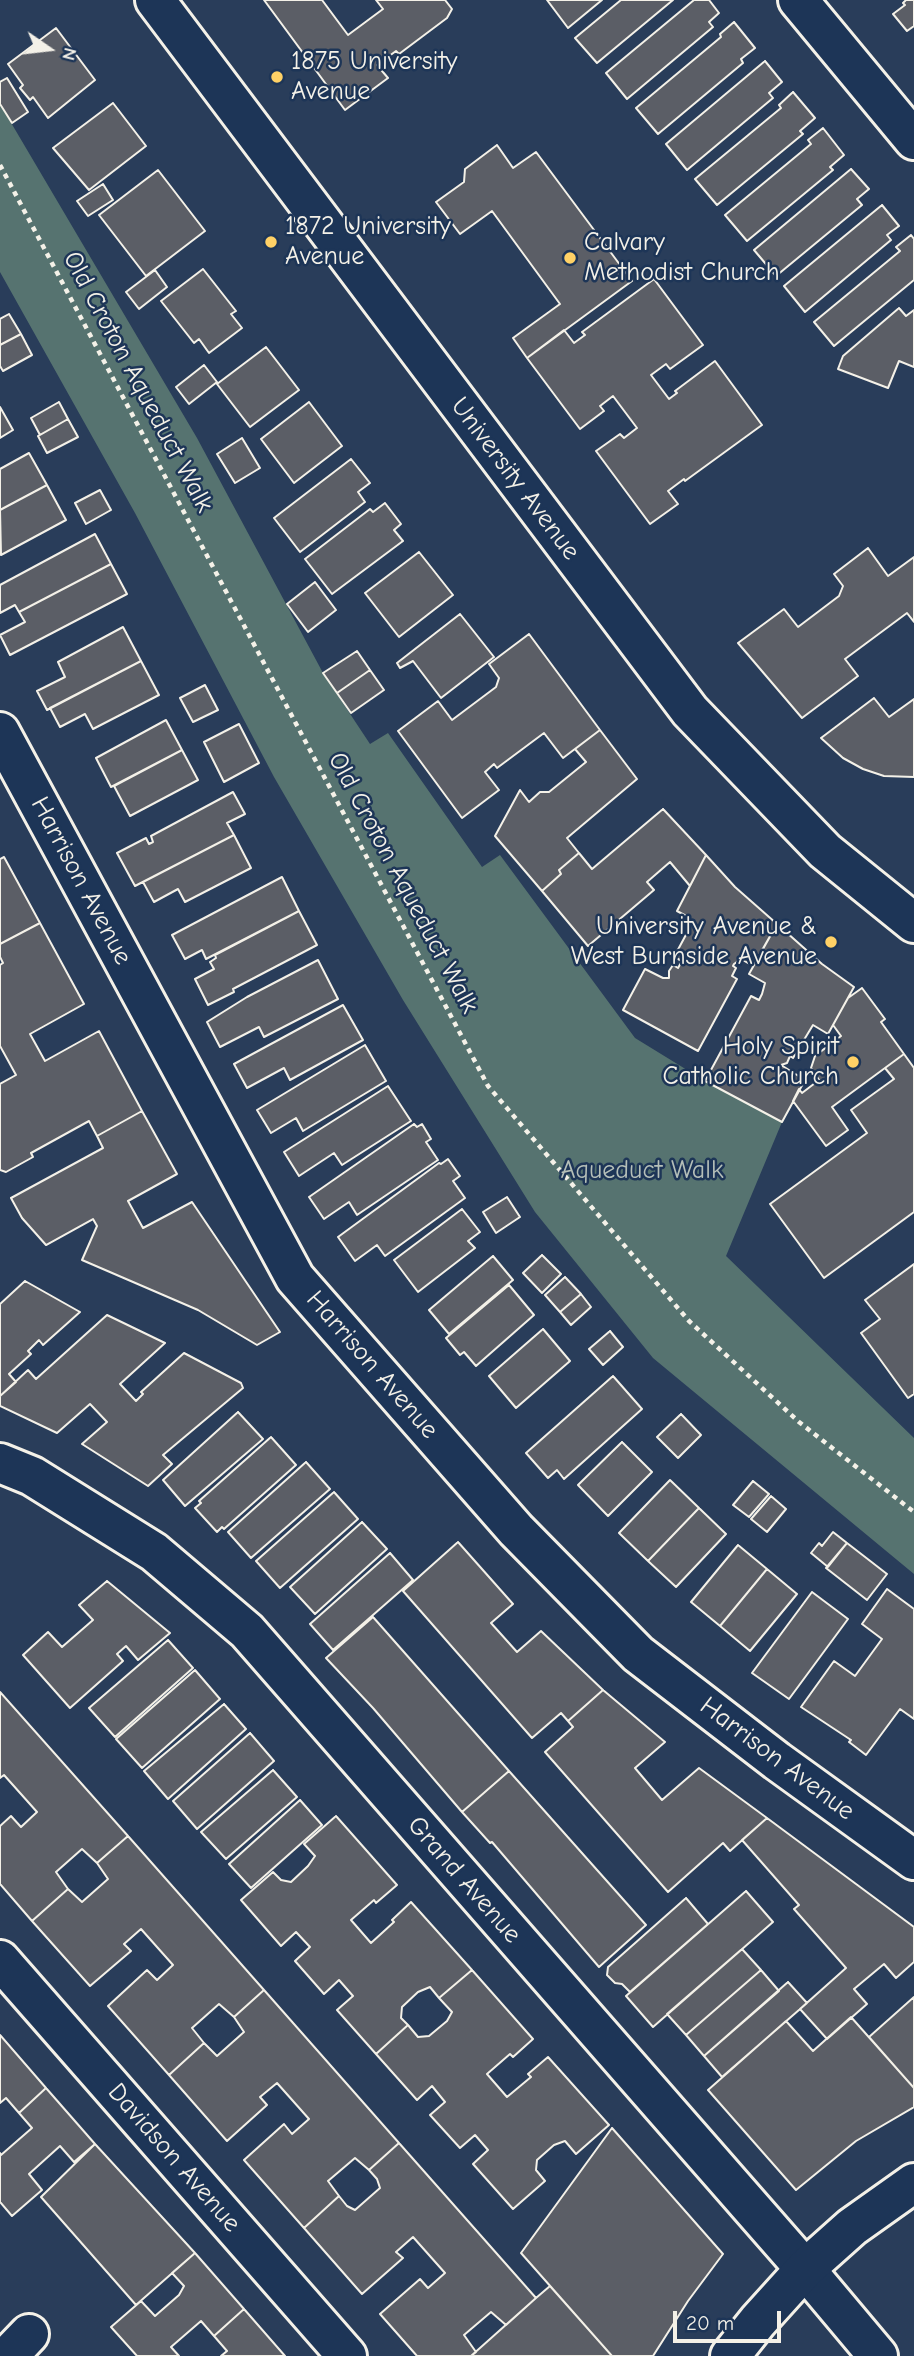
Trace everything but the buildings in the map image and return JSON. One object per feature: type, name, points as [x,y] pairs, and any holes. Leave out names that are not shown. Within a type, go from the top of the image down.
[{"type":"street","name":"University Avenue","points":[[155,0],[690,711],[825,851],[914,923]]},
{"type":"street","points":[[798,0],[914,140]]},
{"type":"street","name":"Harrison Avenue","points":[[0,732],[295,1278],[516,1530],[638,1654],[914,1860]]},
{"type":"street","name":"Grand Avenue","points":[[0,1463],[32,1476],[154,1552],[247,1631],[878,2356]]},
{"type":"street","name":"Davidson Avenue","points":[[0,1959],[347,2356]]},
{"type":"street","points":[[730,2356],[766,2311],[805,2269],[852,2227],[914,2183]]},
{"type":"path","name":"Old Croton Aqueduct Walk","points":[[0,164],[488,1086],[689,1321],[799,1422],[914,1513]]},
{"type":"green space","name":"Aqueduct Walk","points":[[0,104],[197,438],[323,673],[370,744],[388,733],[482,867],[500,855],[635,1038],[705,1081],[782,1122],[726,1256],[914,1438],[914,1574],[653,1358],[535,1212],[403,1000],[274,777],[135,513],[0,272]]},
{"type":"place","name":"1875 University Avenue","points":[[277,77]]},
{"type":"place","name":"1872 University Avenue","points":[[271,242]]},
{"type":"place","name":"Calvary Methodist Church","points":[[570,258]]},
{"type":"place","name":"University Avenue & West Burnside Avenue","points":[[831,942]]},
{"type":"place","name":"Holy Spirit Catholic Church","points":[[853,1062]]}]
